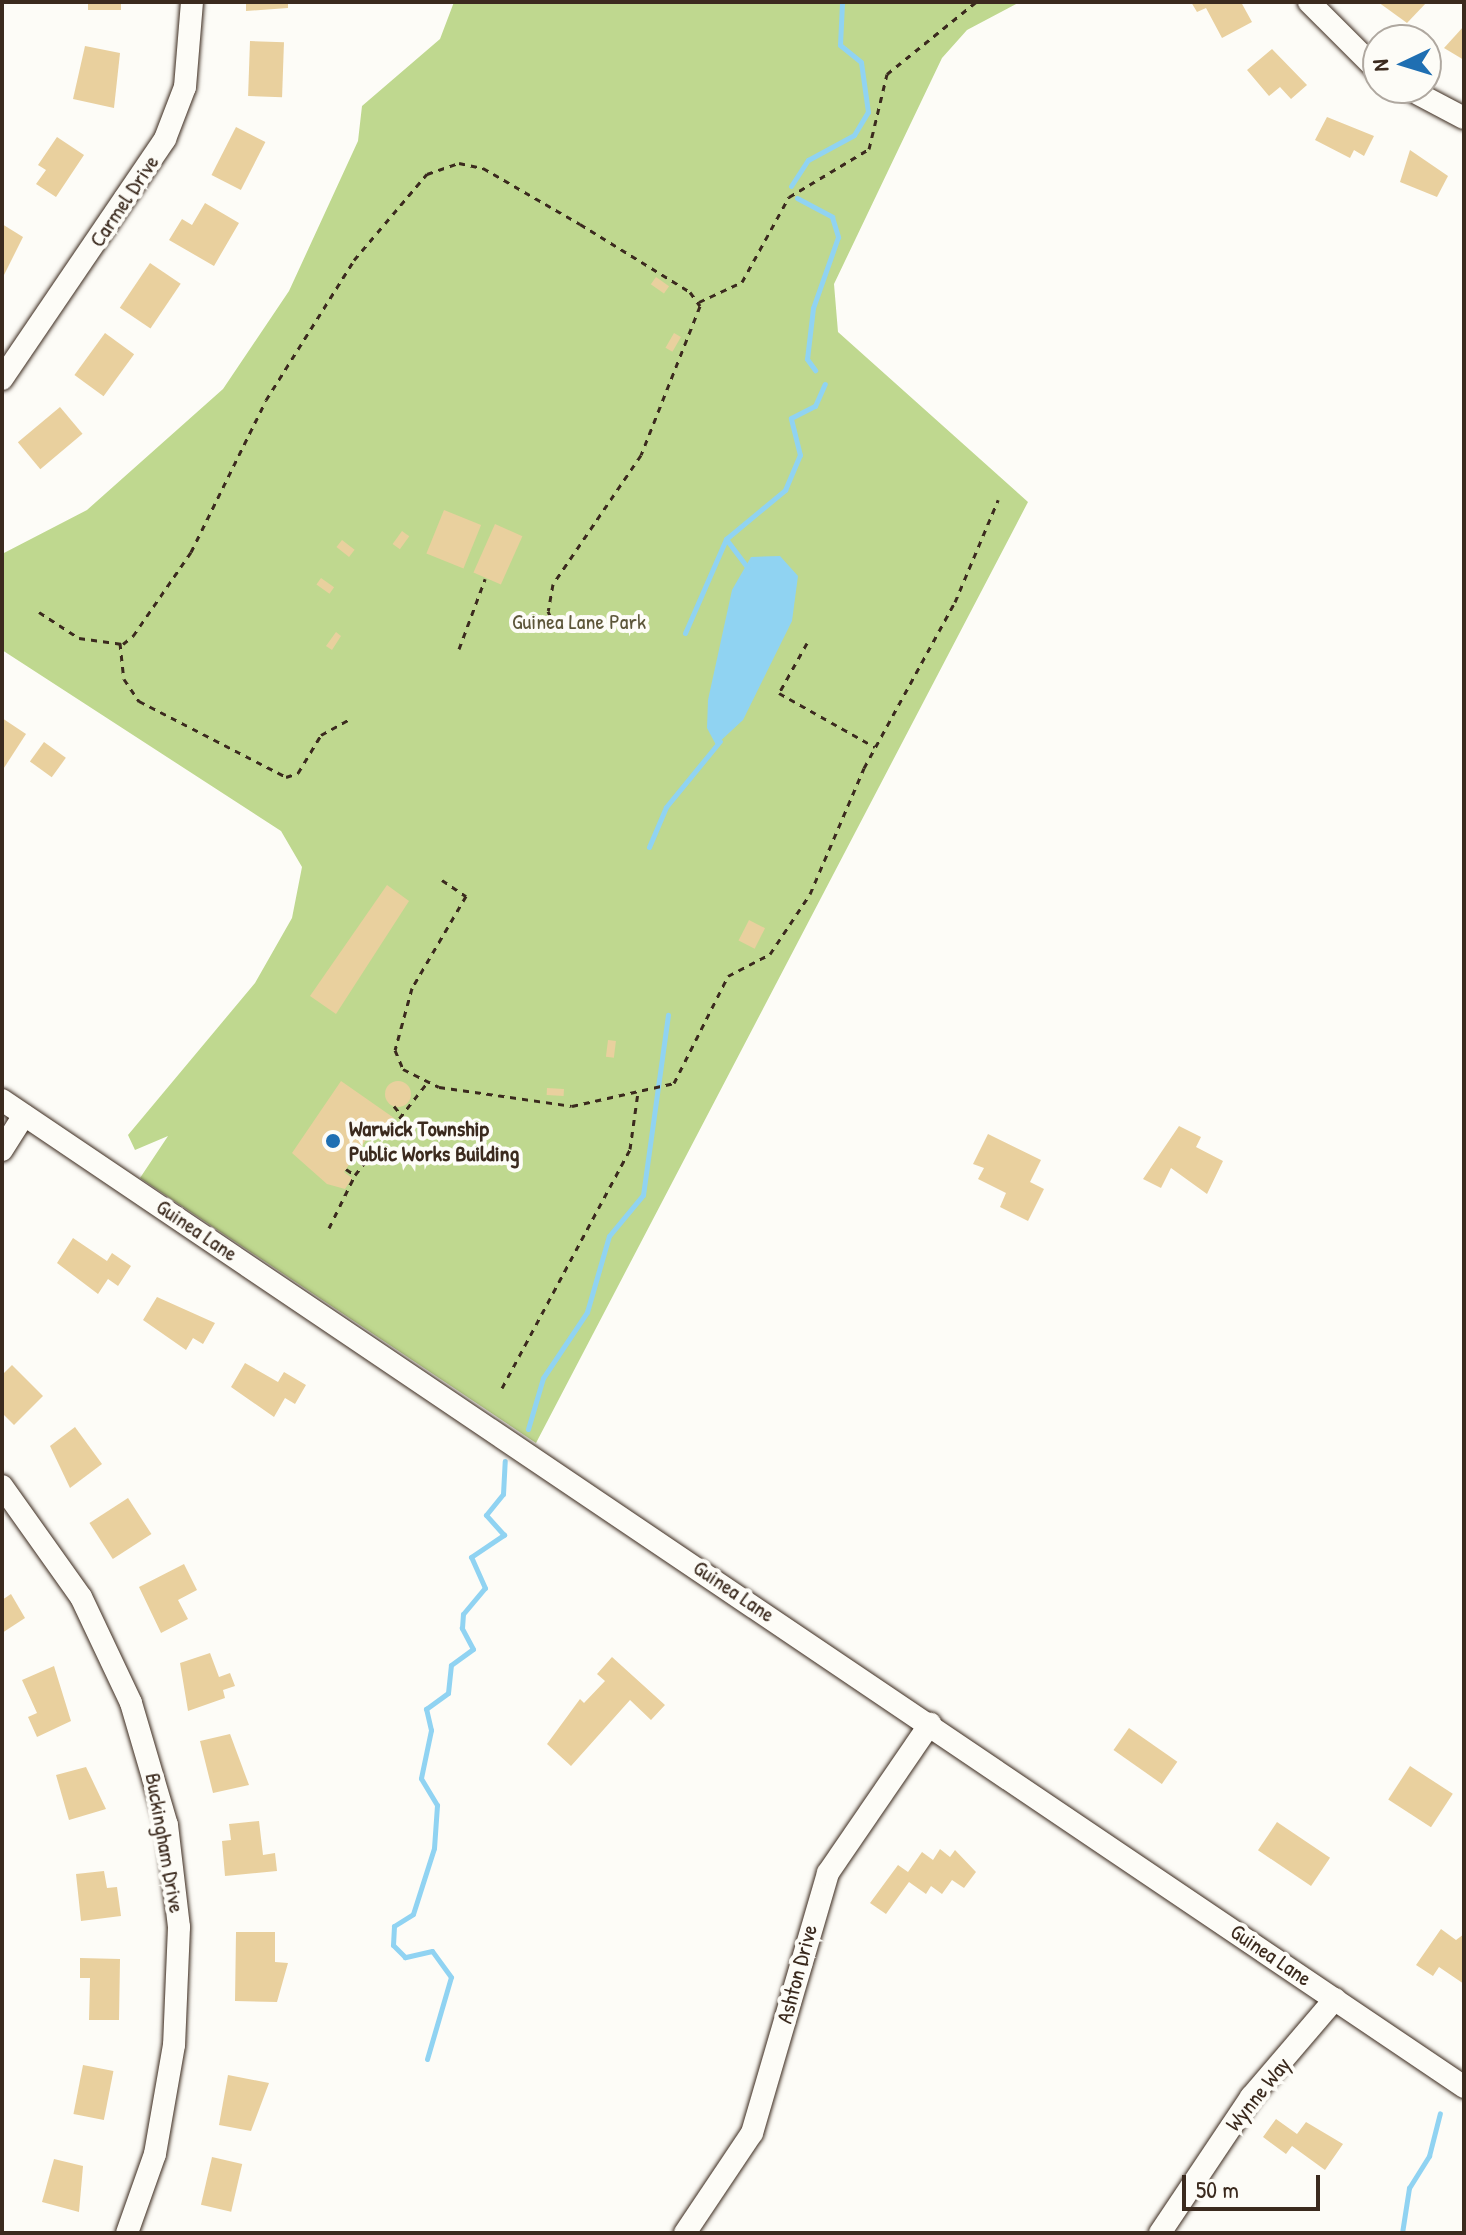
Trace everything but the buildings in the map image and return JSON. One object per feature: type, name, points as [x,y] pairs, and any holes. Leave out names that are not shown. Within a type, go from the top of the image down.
[{"type":"street","name":"Carmel Drive","points":[[2,379],[165,139],[185,87],[192,2]]},
{"type":"street","points":[[1309,2],[1362,55]]},
{"type":"street","points":[[1437,104],[1464,118]]},
{"type":"street","name":"Guinea Lane","points":[[2,1100],[1464,2087]]},
{"type":"street","points":[[2,1150],[24,1115]]},
{"type":"street","name":"Buckingham Drive","points":[[2,1486],[81,1597],[131,1703],[167,1825],[179,1927],[174,2045],[155,2154],[127,2233]]},
{"type":"street","name":"Ashton Drive","points":[[685,2233],[752,2133],[828,1873],[930,1724]]},
{"type":"street","name":"Wynne Way","points":[[1160,2233],[1251,2097],[1335,1999]]},
{"type":"path","points":[[699,302],[742,282],[789,197],[869,149],[887,74],[976,2]]},
{"type":"path","points":[[348,720],[321,735],[298,773],[286,777],[139,701],[124,679],[120,643],[175,579],[266,400],[354,260],[439,165],[483,168],[699,302]]},
{"type":"path","points":[[557,632],[548,611],[553,584],[641,455],[699,322],[699,302]]},
{"type":"path","points":[[442,880],[466,896],[412,988],[395,1050],[403,1069],[427,1083],[572,1106],[667,1086],[679,1079],[728,976],[770,954],[810,894],[875,747],[955,602],[998,500]]},
{"type":"path","points":[[459,649],[485,579]]},
{"type":"path","points":[[39,612],[72,635],[120,643]]},
{"type":"path","points":[[807,643],[779,693],[875,747]]},
{"type":"path","points":[[329,1228],[351,1196],[355,1175],[427,1083]]},
{"type":"path","points":[[502,1388],[630,1149],[638,1092]]},
{"type":"path","points":[[394,1106],[402,1116]]},
{"type":"path","points":[[346,1169],[355,1175]]},
{"type":"green space","name":"Guinea Lane Park","points":[[454,2],[1020,2],[967,30],[942,58],[834,284],[838,332],[1028,502],[536,1443],[140,1178],[168,1136],[135,1150],[128,1135],[255,983],[292,918],[302,867],[281,831],[2,650],[2,554],[87,510],[223,389],[289,291],[358,141],[362,106],[440,39]]},
{"type":"water","points":[[780,556],[798,576],[792,621],[743,720],[716,745],[707,728],[708,700],[732,590],[751,557]]},
{"type":"waterway","points":[[791,186],[808,160],[854,135],[868,112],[861,62],[840,45],[842,2]]},
{"type":"waterway","points":[[797,198],[832,217],[838,237],[813,308],[807,359],[815,370]]},
{"type":"waterway","points":[[685,633],[726,539],[785,490],[800,455],[791,418],[815,406],[825,384]]},
{"type":"waterway","points":[[726,539],[747,567]]},
{"type":"waterway","points":[[649,847],[666,807],[720,741]]},
{"type":"waterway","points":[[528,1429],[543,1378],[587,1312],[609,1236],[643,1195],[668,1015]]},
{"type":"waterway","points":[[427,2059],[451,1977],[432,1951],[405,1957],[393,1945],[394,1926],[413,1914],[434,1848],[437,1805],[421,1778],[431,1730],[426,1709],[448,1693],[451,1665],[473,1649],[462,1628],[463,1614],[485,1588],[471,1557],[504,1535],[486,1515],[503,1494],[505,1461]]},
{"type":"waterway","points":[[1402,2233],[1409,2188],[1429,2156],[1440,2113]]},
{"type":"place","name":"Warwick Township Public Works Building","points":[[333,1141]]}]
